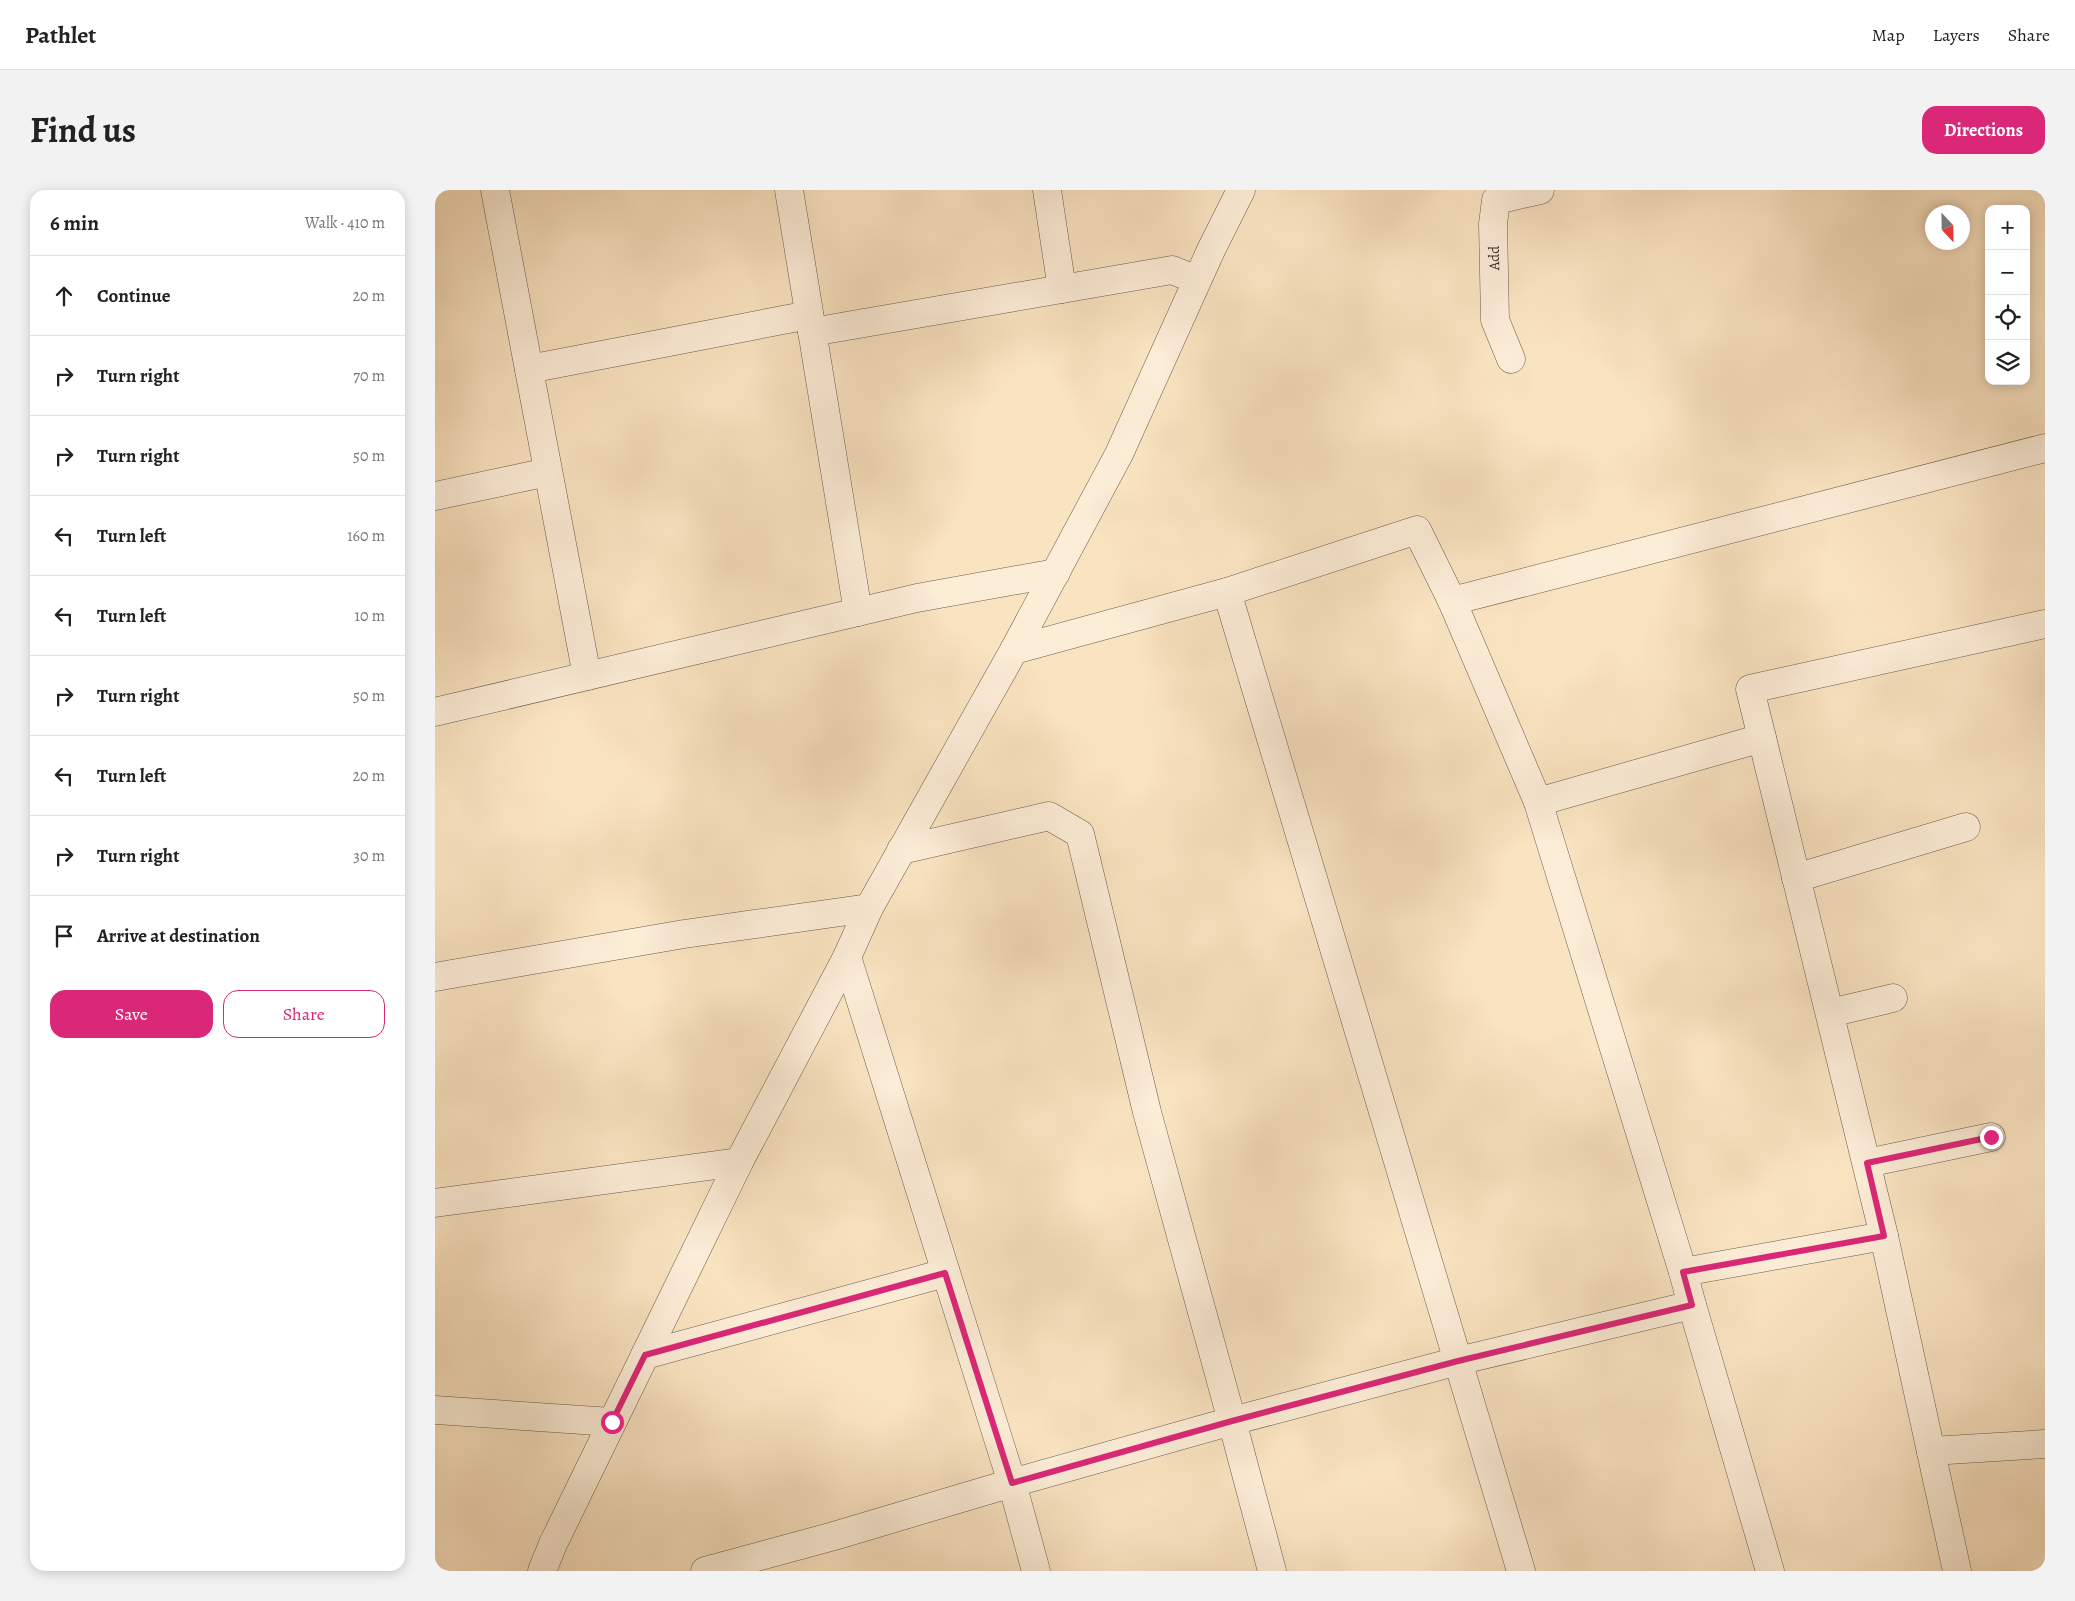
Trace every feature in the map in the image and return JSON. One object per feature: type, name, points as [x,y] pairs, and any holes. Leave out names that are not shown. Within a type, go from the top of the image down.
[{"type":"street","points":[[495,190],[587,676]]},
{"type":"street","points":[[789,190],[858,612]]},
{"type":"street","points":[[1047,190],[1062,289]]},
{"type":"street","points":[[542,1571],[553,1544],[739,1162],[847,957],[869,908],[1014,650],[1119,454],[1197,280],[1241,190]]},
{"type":"street","name":"Add","points":[[1511,359],[1495,320],[1493,224],[1496,200],[1530,191]]},
{"type":"street","points":[[529,369],[811,323],[1062,289],[1172,270],[1197,280]]},
{"type":"street","points":[[1452,601],[2045,448]]},
{"type":"street","points":[[435,496],[548,472]]},
{"type":"street","points":[[1014,650],[1227,592],[1417,530],[1452,601],[1538,802],[1683,1272],[1770,1571]]},
{"type":"street","points":[[435,712],[917,598],[1055,572]]},
{"type":"street","points":[[1227,592],[1521,1571]]},
{"type":"street","points":[[1957,1571],[1867,1163],[1750,689],[2045,624]]},
{"type":"street","points":[[1538,802],[1762,738]]},
{"type":"street","points":[[901,850],[1049,816],[1080,834],[1147,1112],[1272,1571]]},
{"type":"street","points":[[1797,878],[1966,827]]},
{"type":"street","points":[[435,977],[683,934],[869,908]]},
{"type":"street","points":[[847,957],[1012,1483],[1036,1571]]},
{"type":"street","points":[[1829,1013],[1893,998]]},
{"type":"street","points":[[1867,1163],[1991,1137]]},
{"type":"street","points":[[435,1203],[739,1162]]},
{"type":"street","points":[[1683,1272],[1884,1236]]},
{"type":"street","points":[[645,1355],[945,1273]]},
{"type":"street","points":[[705,1571],[834,1536],[1012,1483],[1232,1421],[1458,1361],[1692,1305]]},
{"type":"street","points":[[435,1410],[612,1422]]},
{"type":"street","points":[[1931,1451],[2045,1444]]},
{"type":"route","points":[[612,1422],[645,1355],[945,1273],[1012,1483],[1232,1421],[1458,1361],[1692,1305],[1683,1272],[1884,1236],[1867,1163],[1991,1137]]}]
